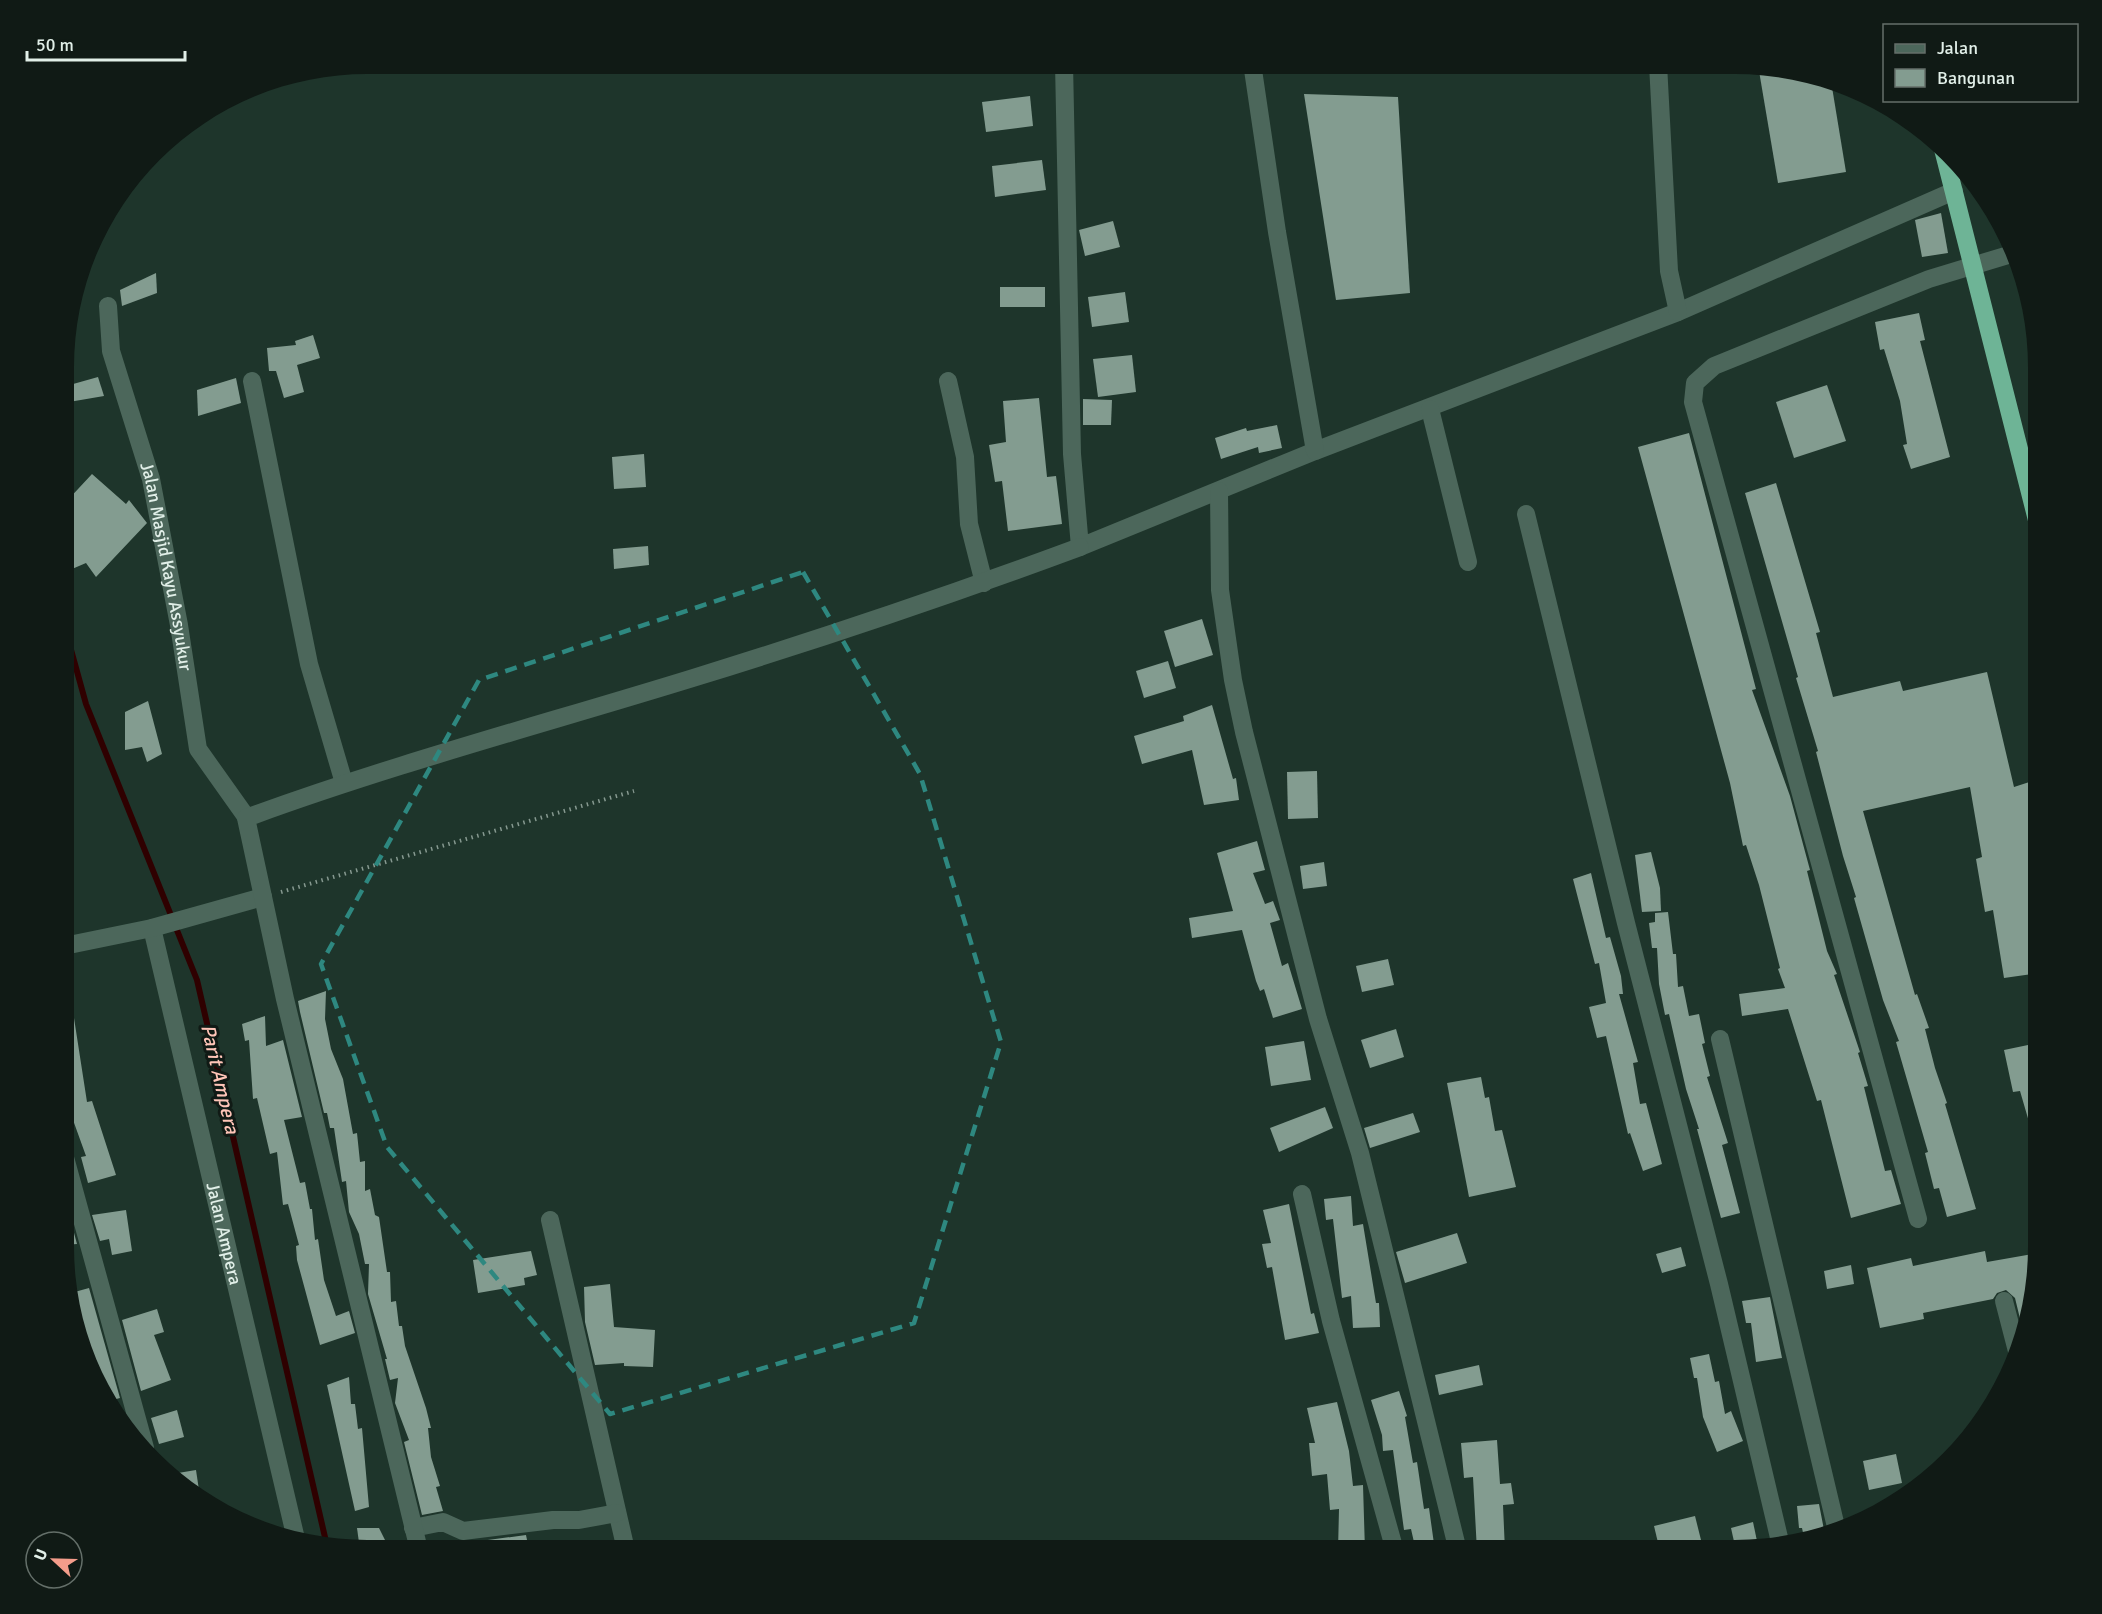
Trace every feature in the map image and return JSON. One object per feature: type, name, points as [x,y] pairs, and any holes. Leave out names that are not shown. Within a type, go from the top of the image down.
[{"type":"highway","points":[[1947,163],[2028,484]]},
{"type":"street","points":[[1064,74],[1072,454],[1080,547]]},
{"type":"street","points":[[1254,74],[1315,450]]},
{"type":"street","points":[[1659,74],[1669,271],[1678,312]]},
{"type":"street","points":[[416,1540],[285,999],[247,818],[344,783],[695,678],[984,583],[1080,547],[1315,450],[1430,409],[1678,312],[1954,191]]},
{"type":"street","points":[[1918,1220],[1693,402],[1695,383],[1714,366],[1929,279],[2006,256]]},
{"type":"street","name":"Jalan Masjid Kayu Assyukur","points":[[108,306],[111,351],[152,479],[180,625],[198,749],[247,818]]},
{"type":"street","points":[[252,381],[304,641],[344,783]]},
{"type":"street","points":[[948,381],[965,458],[969,524],[984,583]]},
{"type":"street","points":[[1430,409],[1468,562]]},
{"type":"street","points":[[1219,491],[1220,590],[1233,680],[1244,732],[1318,1019],[1360,1153],[1455,1540]]},
{"type":"street","points":[[1526,514],[1626,923],[1719,1284],[1779,1537]]},
{"type":"street","points":[[74,945],[157,934],[193,916],[263,897]]},
{"type":"street","name":"Jalan Ampera","points":[[157,934],[294,1532]]},
{"type":"street","points":[[1720,1039],[1836,1522]]},
{"type":"street","points":[[74,1190],[142,1435]]},
{"type":"street","points":[[1302,1194],[1331,1321],[1392,1540]]},
{"type":"street","points":[[550,1220],[623,1540]]},
{"type":"street","points":[[2004,1301],[2014,1339]]},
{"type":"street","points":[[413,1528],[444,1522],[463,1531],[553,1520],[579,1520],[617,1513]]},
{"type":"path","points":[[263,897],[634,791]]},
{"type":"highlighted area","points":[[803,572],[920,774],[1001,1042],[914,1323],[610,1414],[387,1147],[321,964],[479,680]]},
{"type":"building","points":[[1760,75],[1811,83],[1833,90],[1846,172],[1778,183]]},
{"type":"building","points":[[1304,94],[1398,97],[1410,293],[1336,300]]},
{"type":"building","points":[[1030,96],[1033,126],[986,132],[982,102]]},
{"type":"building","points":[[1042,160],[1046,190],[995,197],[992,166]]},
{"type":"building","points":[[1941,213],[1948,253],[1922,257],[1915,220]]},
{"type":"building","points":[[1113,221],[1120,247],[1085,256],[1079,230]]},
{"type":"building","points":[[156,273],[157,293],[122,306],[120,290]]},
{"type":"building","points":[[1000,287],[1045,287],[1045,307],[1000,307]]},
{"type":"building","points":[[1125,292],[1129,322],[1092,327],[1088,297]]},
{"type":"building","points":[[1919,313],[1925,340],[1920,341],[1950,457],[1911,469],[1903,445],[1907,444],[1900,401],[1884,349],[1880,350],[1875,322]]},
{"type":"building","points":[[313,335],[320,358],[297,365],[304,392],[284,398],[276,371],[269,371],[267,348],[296,345],[295,341]]},
{"type":"building","points":[[1132,355],[1136,392],[1098,397],[1093,359]]},
{"type":"building","points":[[98,377],[104,396],[74,401],[74,384]]},
{"type":"building","points":[[236,378],[241,403],[198,416],[197,390]]},
{"type":"building","points":[[1827,385],[1846,441],[1794,458],[1776,402]]},
{"type":"building","points":[[1039,398],[1047,477],[1056,476],[1062,524],[1008,531],[1002,481],[995,482],[989,445],[1006,442],[1003,401]]},
{"type":"building","points":[[1083,399],[1112,400],[1111,425],[1083,425]]},
{"type":"building","points":[[1277,425],[1282,448],[1259,453],[1258,447],[1221,459],[1215,438],[1246,428],[1247,431]]},
{"type":"building","points":[[1689,433],[1756,689],[1752,690],[1790,796],[1810,870],[1807,871],[1827,951],[1837,974],[1834,975],[1860,1052],[1858,1053],[1868,1086],[1864,1087],[1885,1171],[1891,1170],[1901,1204],[1851,1218],[1821,1100],[1817,1101],[1788,1009],[1742,1016],[1739,994],[1785,988],[1778,969],[1780,968],[1759,885],[1746,845],[1743,846],[1730,783],[1638,447]]},
{"type":"building","points":[[644,454],[646,487],[614,489],[612,457]]},
{"type":"building","points":[[92,474],[126,504],[129,500],[147,523],[96,577],[86,563],[74,568],[74,493]]},
{"type":"building","points":[[1776,483],[1820,632],[1816,633],[1833,697],[1900,681],[1903,691],[1987,672],[2014,787],[2028,783],[2028,975],[2004,978],[1993,910],[1985,912],[1976,859],[1982,857],[1970,787],[1863,811],[1915,995],[1917,994],[1929,1028],[1925,1029],[1935,1068],[1976,1209],[1947,1217],[1939,1188],[1934,1189],[1925,1153],[1928,1152],[1896,1042],[1899,1041],[1883,1000],[1854,898],[1856,897],[1816,752],[1818,751],[1745,493]]},
{"type":"building","points":[[648,546],[649,565],[614,569],[613,549]]},
{"type":"building","points":[[1202,619],[1213,655],[1175,667],[1164,631]]},
{"type":"building","points":[[1168,661],[1176,688],[1144,698],[1136,671]]},
{"type":"building","points":[[148,701],[162,754],[147,762],[142,747],[125,750],[125,712]]},
{"type":"building","points":[[1212,705],[1233,779],[1236,778],[1239,800],[1204,805],[1192,750],[1142,764],[1134,736],[1184,721],[1183,716]]},
{"type":"building","points":[[1317,771],[1318,818],[1288,819],[1287,772]]},
{"type":"building","points":[[1257,841],[1265,870],[1253,873],[1265,904],[1273,901],[1280,920],[1270,923],[1282,966],[1288,963],[1302,1009],[1273,1018],[1264,989],[1260,991],[1256,981],[1242,930],[1192,938],[1189,918],[1233,911],[1217,853]]},
{"type":"building","points":[[1651,852],[1660,888],[1661,911],[1642,912],[1635,855]]},
{"type":"building","points":[[1324,862],[1327,886],[1303,889],[1300,866]]},
{"type":"building","points":[[1591,873],[1606,938],[1610,937],[1621,976],[1623,994],[1619,994],[1638,1062],[1633,1063],[1640,1104],[1646,1103],[1662,1164],[1643,1171],[1630,1133],[1628,1134],[1606,1036],[1597,1038],[1589,1007],[1606,1003],[1599,963],[1595,964],[1573,879]]},
{"type":"building","points":[[1668,912],[1673,954],[1676,954],[1678,987],[1683,986],[1689,1016],[1699,1014],[1705,1043],[1702,1044],[1710,1076],[1707,1077],[1728,1143],[1722,1145],[1740,1213],[1721,1218],[1697,1129],[1699,1129],[1686,1089],[1669,1014],[1665,1015],[1659,984],[1657,948],[1652,948],[1649,923],[1655,922],[1655,913]]},
{"type":"building","points":[[1388,959],[1394,985],[1362,992],[1356,966]]},
{"type":"building","points":[[326,991],[325,1019],[331,1049],[343,1079],[353,1134],[357,1133],[360,1162],[365,1161],[365,1191],[370,1189],[375,1215],[379,1217],[387,1272],[390,1272],[391,1302],[396,1301],[399,1326],[402,1326],[405,1346],[431,1428],[428,1428],[431,1457],[440,1486],[436,1487],[443,1511],[422,1515],[404,1442],[409,1440],[395,1403],[398,1378],[390,1380],[385,1359],[387,1359],[368,1294],[369,1264],[365,1264],[359,1234],[349,1212],[346,1181],[342,1182],[334,1128],[330,1128],[327,1113],[324,1113],[300,1012],[298,1001]]},
{"type":"building","points":[[265,1016],[266,1046],[283,1040],[302,1117],[284,1120],[300,1183],[305,1182],[310,1209],[312,1209],[315,1240],[318,1239],[324,1280],[336,1316],[349,1311],[355,1333],[320,1345],[297,1260],[296,1246],[299,1245],[288,1204],[283,1205],[277,1152],[270,1154],[257,1098],[253,1099],[249,1040],[245,1041],[242,1024]]},
{"type":"building","points":[[74,1018],[87,1102],[92,1101],[116,1175],[88,1183],[81,1157],[86,1156],[74,1123]]},
{"type":"building","points":[[1396,1029],[1404,1057],[1370,1068],[1361,1040]]},
{"type":"building","points":[[1304,1041],[1311,1080],[1271,1086],[1265,1047]]},
{"type":"building","points":[[2028,1045],[2028,1118],[2020,1091],[2013,1092],[2004,1050]]},
{"type":"building","points":[[1481,1077],[1485,1098],[1489,1097],[1495,1131],[1502,1130],[1516,1187],[1469,1197],[1447,1083]]},
{"type":"building","points":[[1325,1107],[1333,1128],[1279,1152],[1270,1128]]},
{"type":"building","points":[[1413,1113],[1420,1132],[1370,1148],[1364,1128]]},
{"type":"building","points":[[1351,1196],[1353,1226],[1363,1224],[1376,1303],[1379,1303],[1380,1327],[1353,1328],[1351,1296],[1342,1298],[1333,1219],[1326,1220],[1324,1199]]},
{"type":"building","points":[[1289,1204],[1311,1314],[1314,1313],[1319,1333],[1285,1340],[1272,1267],[1267,1268],[1262,1244],[1271,1243],[1263,1210]]},
{"type":"building","points":[[126,1210],[132,1251],[112,1255],[109,1239],[100,1241],[92,1215]]},
{"type":"building","points":[[1457,1233],[1467,1263],[1405,1283],[1396,1252]]},
{"type":"building","points":[[1681,1247],[1686,1266],[1662,1273],[1656,1254]]},
{"type":"building","points":[[531,1251],[537,1275],[524,1278],[525,1285],[478,1293],[473,1260]]},
{"type":"building","points":[[1985,1251],[1987,1262],[2028,1255],[2026,1285],[2020,1318],[2015,1298],[2006,1290],[1997,1293],[1993,1299],[1923,1313],[1924,1319],[1880,1328],[1867,1268],[1911,1258],[1913,1266]]},
{"type":"building","points":[[1851,1265],[1854,1284],[1827,1289],[1824,1271]]},
{"type":"building","points":[[610,1284],[614,1327],[655,1330],[653,1367],[624,1366],[624,1363],[595,1365],[585,1322],[584,1287]]},
{"type":"building","points":[[89,1288],[120,1398],[116,1399],[113,1394],[96,1359],[83,1323],[77,1291]]},
{"type":"building","points":[[1770,1297],[1782,1358],[1756,1362],[1751,1323],[1746,1323],[1742,1301]]},
{"type":"building","points":[[157,1309],[164,1332],[154,1335],[171,1380],[141,1391],[122,1320]]},
{"type":"building","points":[[1709,1354],[1715,1382],[1719,1381],[1725,1414],[1731,1411],[1743,1441],[1717,1452],[1703,1417],[1697,1378],[1694,1378],[1690,1358]]},
{"type":"building","points":[[1479,1365],[1483,1385],[1439,1395],[1435,1375]]},
{"type":"building","points":[[349,1377],[351,1404],[355,1404],[358,1429],[362,1428],[369,1507],[355,1511],[327,1385]]},
{"type":"building","points":[[1399,1391],[1407,1416],[1405,1417],[1413,1463],[1417,1462],[1424,1509],[1429,1508],[1433,1540],[1414,1540],[1411,1529],[1404,1530],[1393,1450],[1383,1451],[1382,1435],[1371,1400]]},
{"type":"building","points":[[1337,1402],[1349,1451],[1353,1486],[1363,1485],[1365,1540],[1338,1540],[1339,1509],[1330,1510],[1327,1474],[1312,1476],[1309,1443],[1315,1443],[1307,1408]]},
{"type":"building","points":[[177,1410],[184,1437],[159,1444],[151,1418]]},
{"type":"building","points":[[1497,1440],[1500,1484],[1511,1483],[1514,1504],[1503,1505],[1505,1540],[1476,1540],[1473,1477],[1464,1478],[1461,1443]]},
{"type":"building","points":[[1896,1454],[1902,1483],[1869,1490],[1863,1461]]},
{"type":"building","points":[[196,1470],[199,1487],[188,1480],[179,1473]]},
{"type":"building","points":[[1819,1504],[1823,1527],[1803,1533],[1802,1528],[1799,1528],[1797,1506]]},
{"type":"building","points":[[1695,1516],[1701,1540],[1657,1540],[1654,1526]]},
{"type":"building","points":[[1753,1522],[1757,1540],[1734,1540],[1731,1528]]},
{"type":"building","points":[[357,1528],[379,1528],[385,1540],[367,1540],[359,1540]]},
{"type":"building","points":[[526,1535],[527,1540],[488,1540]]},
{"type":"waterway","name":"Parit Ampera","points":[[74,661],[86,704],[197,980],[325,1537]]}]
